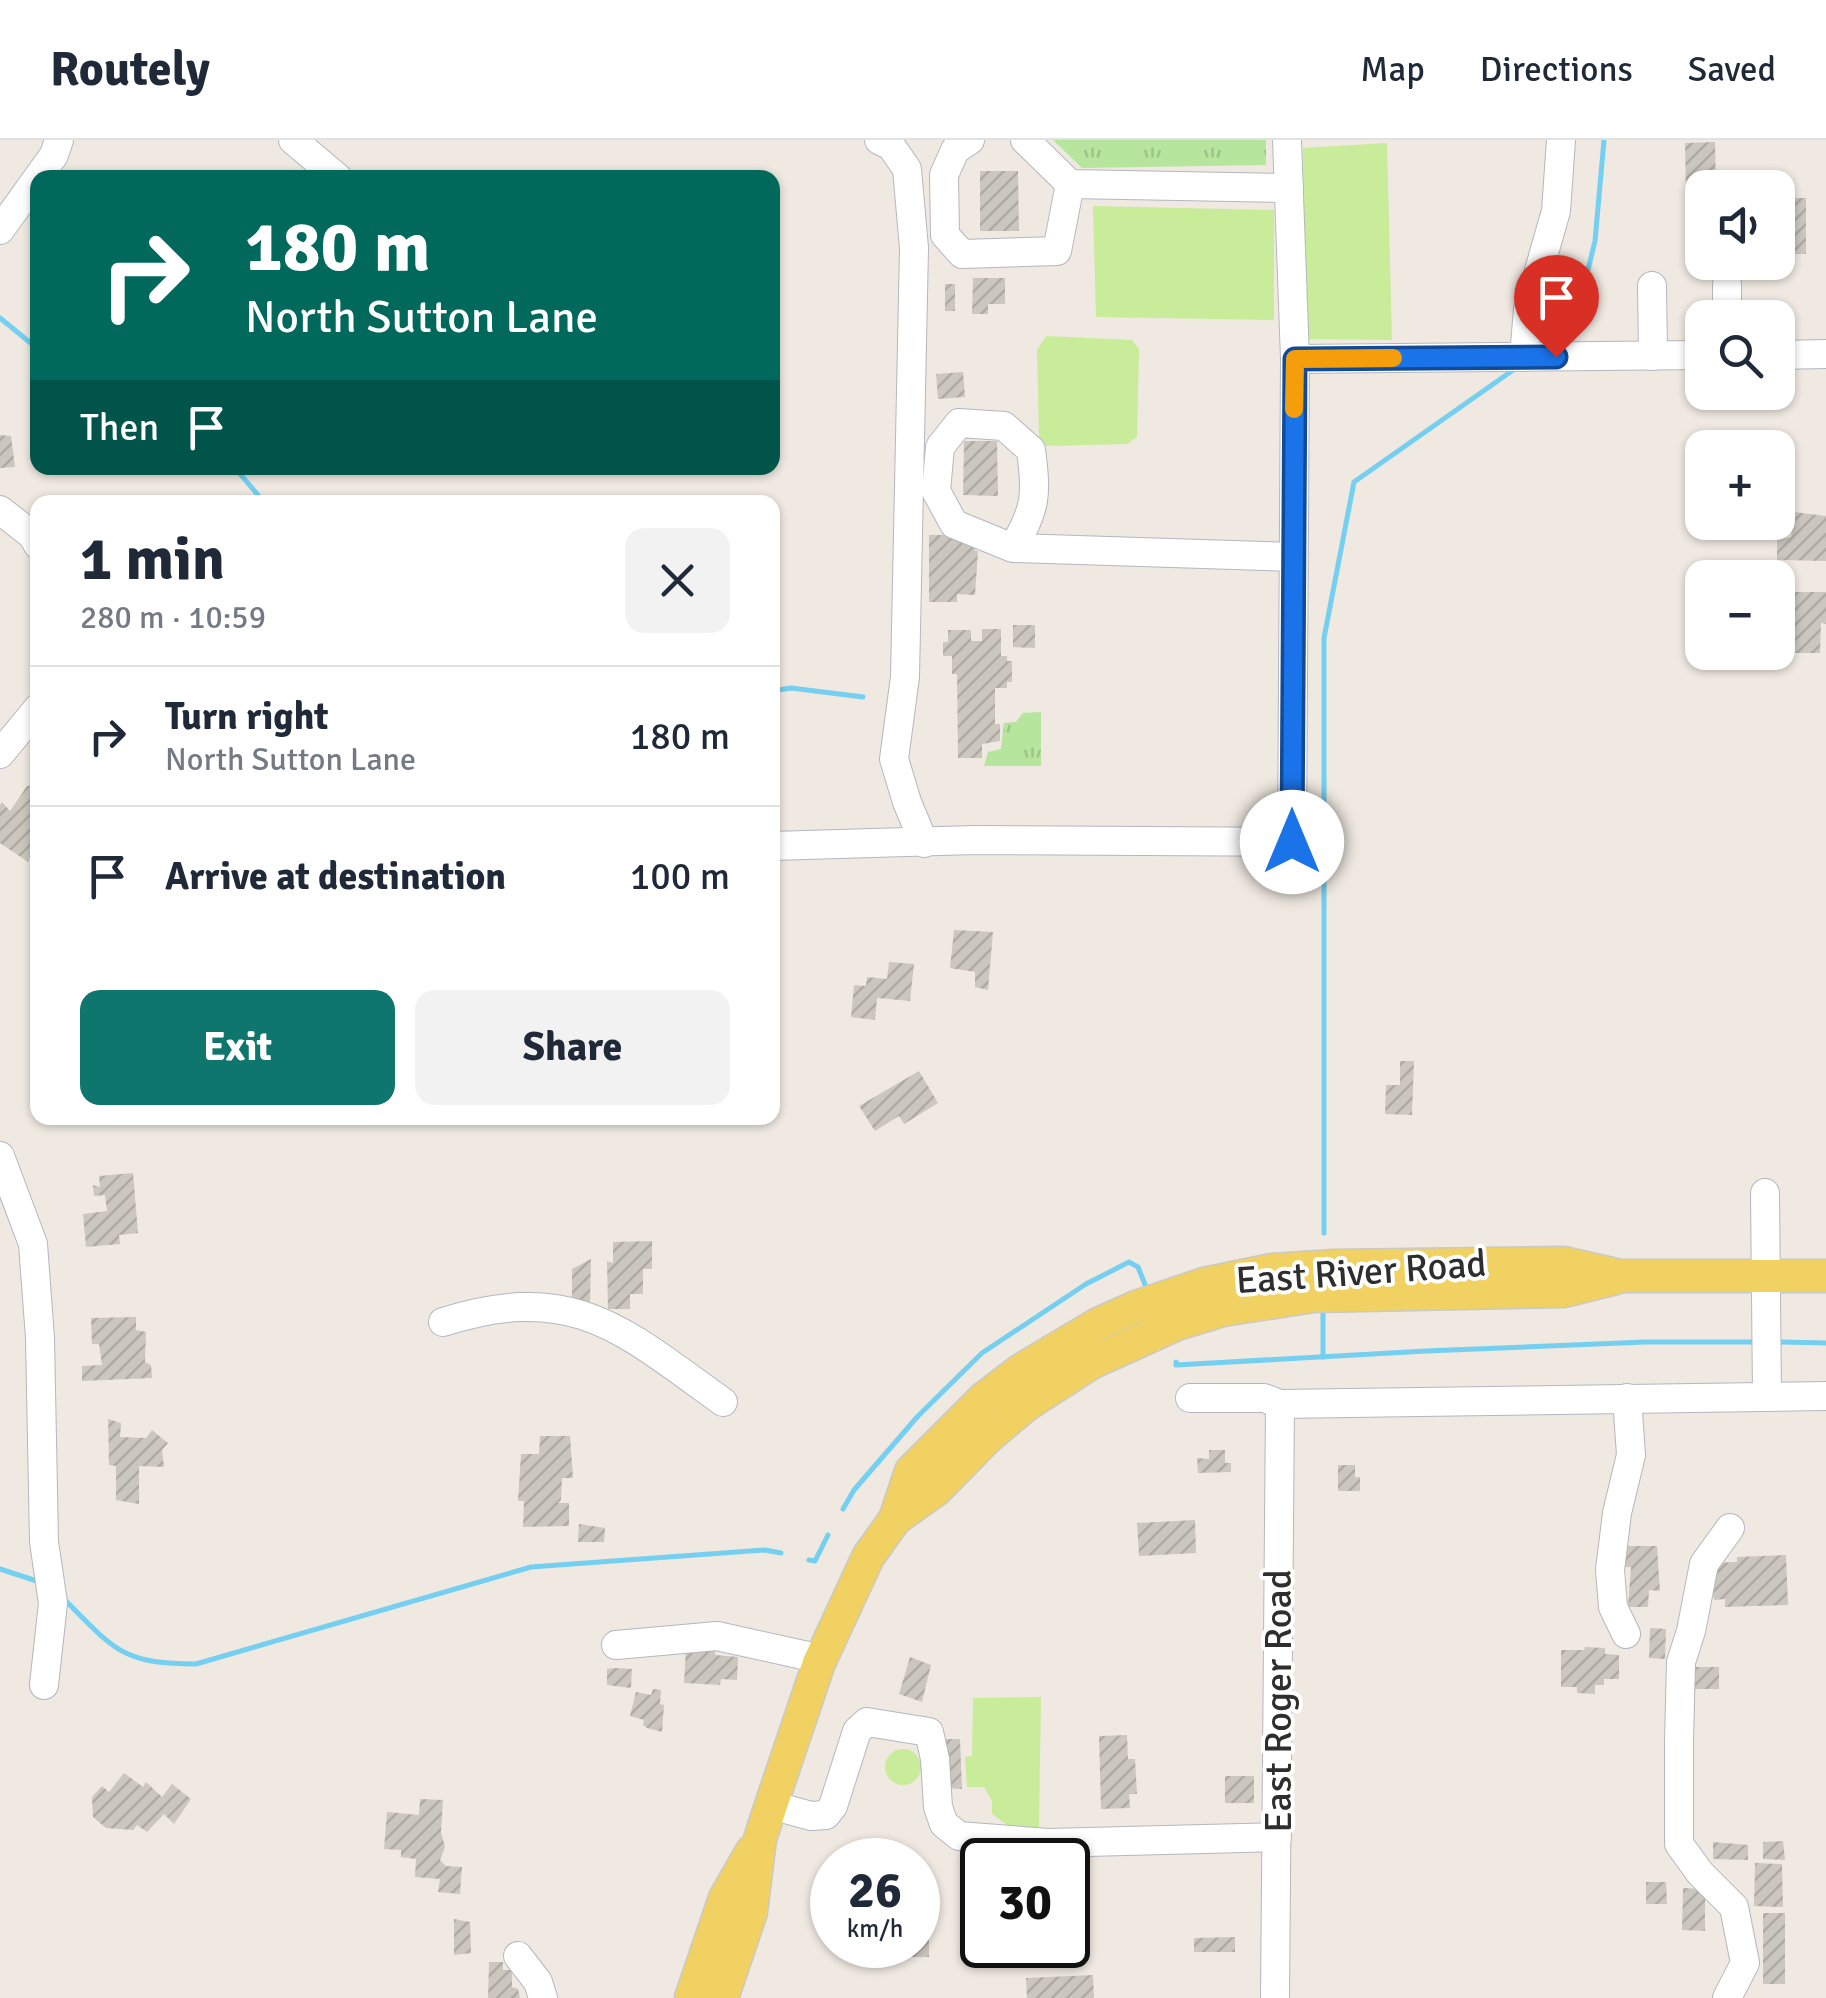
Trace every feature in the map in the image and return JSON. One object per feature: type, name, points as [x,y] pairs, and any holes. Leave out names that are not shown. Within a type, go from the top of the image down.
[{"type":"main road","name":"East River Road","points":[[722,1998],[751,1912],[760,1839],[771,1805],[820,1658],[868,1557],[895,1520],[911,1471],[984,1398],[1021,1370],[1074,1337],[1170,1294],[1246,1275],[1333,1266],[1564,1263],[1621,1276],[1826,1276]]},
{"type":"main road","name":"East River Road","points":[[691,1998],[725,1898],[760,1839]]},
{"type":"street","points":[[43,170],[54,155],[58,140]]},
{"type":"street","points":[[293,140],[329,170]]},
{"type":"street","points":[[879,140],[891,146],[907,169],[914,248],[905,677],[894,759],[924,843]]},
{"type":"street","points":[[970,140],[955,150],[944,175],[945,235],[962,254],[1057,251],[1070,184]]},
{"type":"street","points":[[1025,140],[1070,184],[1288,188]]},
{"type":"street","points":[[780,846],[1292,842],[1295,359],[1287,140]]},
{"type":"street","points":[[1524,357],[1528,308],[1556,211],[1560,140]]},
{"type":"street","points":[[0,230],[30,188]]},
{"type":"street","points":[[1727,285],[1727,300]]},
{"type":"street","points":[[1652,286],[1653,356]]},
{"type":"street","points":[[1795,355],[1826,354]]},
{"type":"street","points":[[1295,359],[1685,356]]},
{"type":"street","points":[[1013,548],[1031,518],[1035,479],[1031,450],[1004,426],[959,423],[940,447],[936,491],[954,524],[1013,548],[1293,557]]},
{"type":"street","points":[[0,510],[30,533]]},
{"type":"street","points":[[0,754],[30,718]]},
{"type":"street","points":[[0,1156],[32,1244],[40,1338],[44,1542],[52,1603],[44,1685]]},
{"type":"street","points":[[1766,1193],[1767,1396]]},
{"type":"street","points":[[443,1322],[484,1309],[539,1305],[583,1314],[645,1346],[724,1402]]},
{"type":"street","points":[[1190,1398],[1264,1398],[1280,1404],[1826,1396]]},
{"type":"street","points":[[1626,1634],[1613,1607],[1610,1570],[1617,1513],[1631,1455],[1627,1398]]},
{"type":"street","name":"East Roger Road","points":[[1276,1998],[1280,1404]]},
{"type":"street","points":[[1726,1998],[1745,1963],[1734,1907],[1700,1874],[1679,1844],[1679,1740],[1681,1662],[1692,1630],[1704,1564],[1730,1528]]},
{"type":"street","points":[[616,1645],[717,1636],[820,1658]]},
{"type":"street","points":[[771,1805],[811,1816],[826,1814],[843,1780],[857,1731],[867,1722],[879,1722],[929,1732],[938,1807],[944,1824],[959,1836],[1048,1843],[1277,1837]]},
{"type":"street","points":[[518,1956],[538,1982],[543,1998]]},
{"type":"green space","points":[[1053,140],[1266,140],[1266,165],[1082,168]]},
{"type":"green space","points":[[1387,143],[1392,340],[1305,339],[1303,148]]},
{"type":"green space","points":[[1093,206],[1274,210],[1274,320],[1096,317]]},
{"type":"green space","points":[[1046,336],[1132,340],[1139,349],[1137,437],[1127,444],[1046,446],[1039,437],[1037,350]]},
{"type":"green space","points":[[1041,712],[1041,766],[984,766],[988,752],[1001,749],[1004,723],[1016,722],[1023,713]]},
{"type":"green space","points":[[1041,1697],[1039,1829],[1014,1830],[992,1814],[992,1801],[984,1787],[967,1787],[965,1757],[972,1756],[973,1698]]},
{"type":"green space","points":[[903,1749],[916,1754],[921,1767],[916,1780],[903,1785],[890,1780],[885,1767],[890,1754]]},
{"type":"building","points":[[1715,142],[1716,170],[1686,170],[1685,143]]},
{"type":"building","points":[[980,171],[1018,171],[1019,231],[980,231]]},
{"type":"building","points":[[1795,198],[1806,198],[1806,254],[1795,254]]},
{"type":"building","points":[[973,278],[1005,278],[1005,304],[988,304],[988,314],[972,314]]},
{"type":"building","points":[[945,284],[955,284],[955,311],[945,311]]},
{"type":"building","points":[[963,372],[965,397],[938,399],[936,374]]},
{"type":"building","points":[[0,435],[11,436],[15,467],[0,468]]},
{"type":"building","points":[[964,441],[997,441],[998,496],[963,495]]},
{"type":"building","points":[[1795,512],[1826,516],[1826,561],[1777,560],[1777,540],[1795,540]]},
{"type":"building","points":[[929,535],[975,535],[975,595],[957,594],[957,602],[929,602]]},
{"type":"building","points":[[1795,592],[1826,592],[1826,624],[1821,623],[1820,653],[1795,653]]},
{"type":"building","points":[[1013,625],[1035,625],[1035,648],[1013,647]]},
{"type":"building","points":[[982,629],[1001,629],[1001,656],[1012,661],[1012,682],[1007,682],[1007,688],[995,688],[995,724],[1000,724],[1000,741],[982,744],[982,758],[958,758],[957,674],[952,674],[952,656],[943,656],[943,642],[948,642],[948,630],[971,630],[971,641],[982,641]]},
{"type":"building","points":[[30,786],[28,862],[0,843],[0,805],[2,802],[10,811]]},
{"type":"building","points":[[954,930],[993,932],[988,990],[975,987],[975,972],[950,968]]},
{"type":"building","points":[[889,962],[914,964],[910,1001],[877,998],[875,1020],[851,1017],[854,985],[866,986],[867,977],[887,979]]},
{"type":"building","points":[[1400,1061],[1414,1061],[1412,1115],[1385,1114],[1386,1085],[1400,1085]]},
{"type":"building","points":[[919,1071],[938,1103],[904,1124],[899,1116],[875,1131],[859,1106]]},
{"type":"building","points":[[133,1173],[138,1233],[119,1235],[120,1244],[86,1247],[83,1214],[107,1211],[105,1195],[94,1196],[93,1185],[100,1187],[99,1176]]},
{"type":"building","points":[[652,1241],[652,1269],[643,1269],[643,1294],[630,1294],[630,1309],[608,1309],[607,1261],[613,1263],[613,1242]]},
{"type":"building","points":[[591,1259],[590,1302],[572,1302],[572,1269]]},
{"type":"building","points":[[136,1317],[136,1330],[146,1332],[145,1362],[151,1365],[152,1378],[82,1381],[82,1366],[102,1365],[99,1344],[92,1344],[91,1318]]},
{"type":"building","points":[[108,1419],[121,1423],[120,1437],[146,1438],[152,1430],[168,1443],[162,1450],[164,1467],[139,1466],[139,1504],[116,1500],[116,1466],[109,1465]]},
{"type":"building","points":[[540,1436],[570,1436],[573,1478],[562,1478],[558,1503],[569,1503],[569,1526],[523,1527],[524,1501],[518,1501],[521,1454],[539,1454]]},
{"type":"building","points":[[1209,1450],[1225,1450],[1225,1463],[1231,1463],[1231,1472],[1198,1473],[1197,1458],[1209,1459]]},
{"type":"building","points":[[1338,1465],[1355,1465],[1360,1491],[1338,1491]]},
{"type":"building","points":[[1195,1520],[1196,1553],[1139,1556],[1137,1523]]},
{"type":"building","points":[[579,1524],[605,1528],[604,1542],[578,1542]]},
{"type":"building","points":[[1625,1546],[1657,1546],[1660,1591],[1649,1590],[1648,1607],[1628,1607],[1631,1567],[1625,1567]]},
{"type":"building","points":[[1786,1555],[1788,1605],[1725,1607],[1725,1599],[1714,1600],[1708,1563],[1737,1562],[1737,1557]]},
{"type":"building","points":[[1650,1628],[1666,1629],[1665,1659],[1649,1658]]},
{"type":"building","points":[[686,1648],[738,1657],[737,1680],[721,1679],[720,1685],[684,1683]]},
{"type":"building","points":[[1605,1648],[1605,1654],[1619,1655],[1619,1679],[1604,1679],[1604,1685],[1595,1685],[1595,1694],[1577,1693],[1577,1687],[1561,1687],[1561,1650]]},
{"type":"building","points":[[910,1657],[931,1665],[922,1702],[899,1694]]},
{"type":"building","points":[[1695,1667],[1719,1667],[1719,1689],[1695,1689]]},
{"type":"building","points":[[607,1669],[632,1669],[631,1688],[607,1685]]},
{"type":"building","points":[[653,1689],[661,1690],[662,1732],[647,1728],[644,1720],[630,1716],[636,1692],[651,1695]]},
{"type":"building","points":[[1127,1735],[1128,1759],[1135,1759],[1137,1794],[1129,1794],[1130,1808],[1101,1809],[1099,1736]]},
{"type":"building","points":[[942,1739],[960,1739],[962,1789],[945,1788]]},
{"type":"building","points":[[124,1773],[143,1787],[146,1782],[162,1797],[172,1784],[191,1799],[174,1824],[164,1814],[147,1832],[137,1825],[133,1830],[106,1828],[93,1817],[92,1797],[102,1786],[109,1792]]},
{"type":"building","points":[[1225,1776],[1254,1776],[1254,1803],[1225,1803]]},
{"type":"building","points":[[420,1799],[443,1800],[441,1832],[445,1847],[440,1860],[446,1866],[462,1867],[460,1894],[438,1892],[440,1879],[415,1877],[416,1859],[401,1857],[401,1850],[384,1849],[387,1812],[419,1815]]},
{"type":"building","points":[[1783,1841],[1785,1860],[1763,1859],[1763,1842]]},
{"type":"building","points":[[1713,1842],[1748,1845],[1748,1860],[1713,1859]]},
{"type":"building","points":[[1755,1863],[1782,1864],[1783,1907],[1754,1906]]},
{"type":"building","points":[[1646,1882],[1666,1882],[1667,1904],[1646,1904]]},
{"type":"building","points":[[1683,1888],[1705,1889],[1705,1931],[1682,1930]]},
{"type":"building","points":[[1763,1913],[1785,1913],[1785,1984],[1763,1984]]},
{"type":"building","points":[[454,1919],[470,1922],[471,1953],[454,1955]]},
{"type":"building","points":[[1235,1937],[1235,1952],[1194,1952],[1194,1938]]},
{"type":"building","points":[[489,1962],[503,1962],[503,1970],[512,1970],[512,1987],[518,1989],[520,1998],[488,1998]]},
{"type":"building","points":[[1093,1975],[1094,1998],[1027,1998],[1026,1978]]},
{"type":"waterway","points":[[1549,345],[1574,327],[1595,241],[1604,140]]},
{"type":"waterway","points":[[0,318],[30,342]]},
{"type":"waterway","points":[[1324,1233],[1324,638],[1354,482],[1516,368]]},
{"type":"waterway","points":[[241,475],[258,495]]},
{"type":"waterway","points":[[780,690],[863,697]]},
{"type":"waterway","points":[[843,1509],[854,1490],[918,1416],[982,1353],[1086,1284],[1129,1262],[1138,1267],[1146,1287]]},
{"type":"waterway","points":[[1323,1311],[1323,1357]]},
{"type":"waterway","points":[[1176,1362],[1645,1342],[1752,1342]]},
{"type":"waterway","points":[[1782,1342],[1826,1343]]},
{"type":"waterway","points":[[809,1560],[815,1561],[828,1535]]},
{"type":"waterway","points":[[65,1600],[121,1651],[151,1661],[196,1664],[531,1567],[765,1550],[781,1553]]},
{"type":"waterway","points":[[0,1569],[40,1582]]},
{"type":"slow traffic","points":[[1294,409],[1295,359],[1393,358]]},
{"type":"route","points":[[1292,842],[1295,359],[1556,357]]}]
